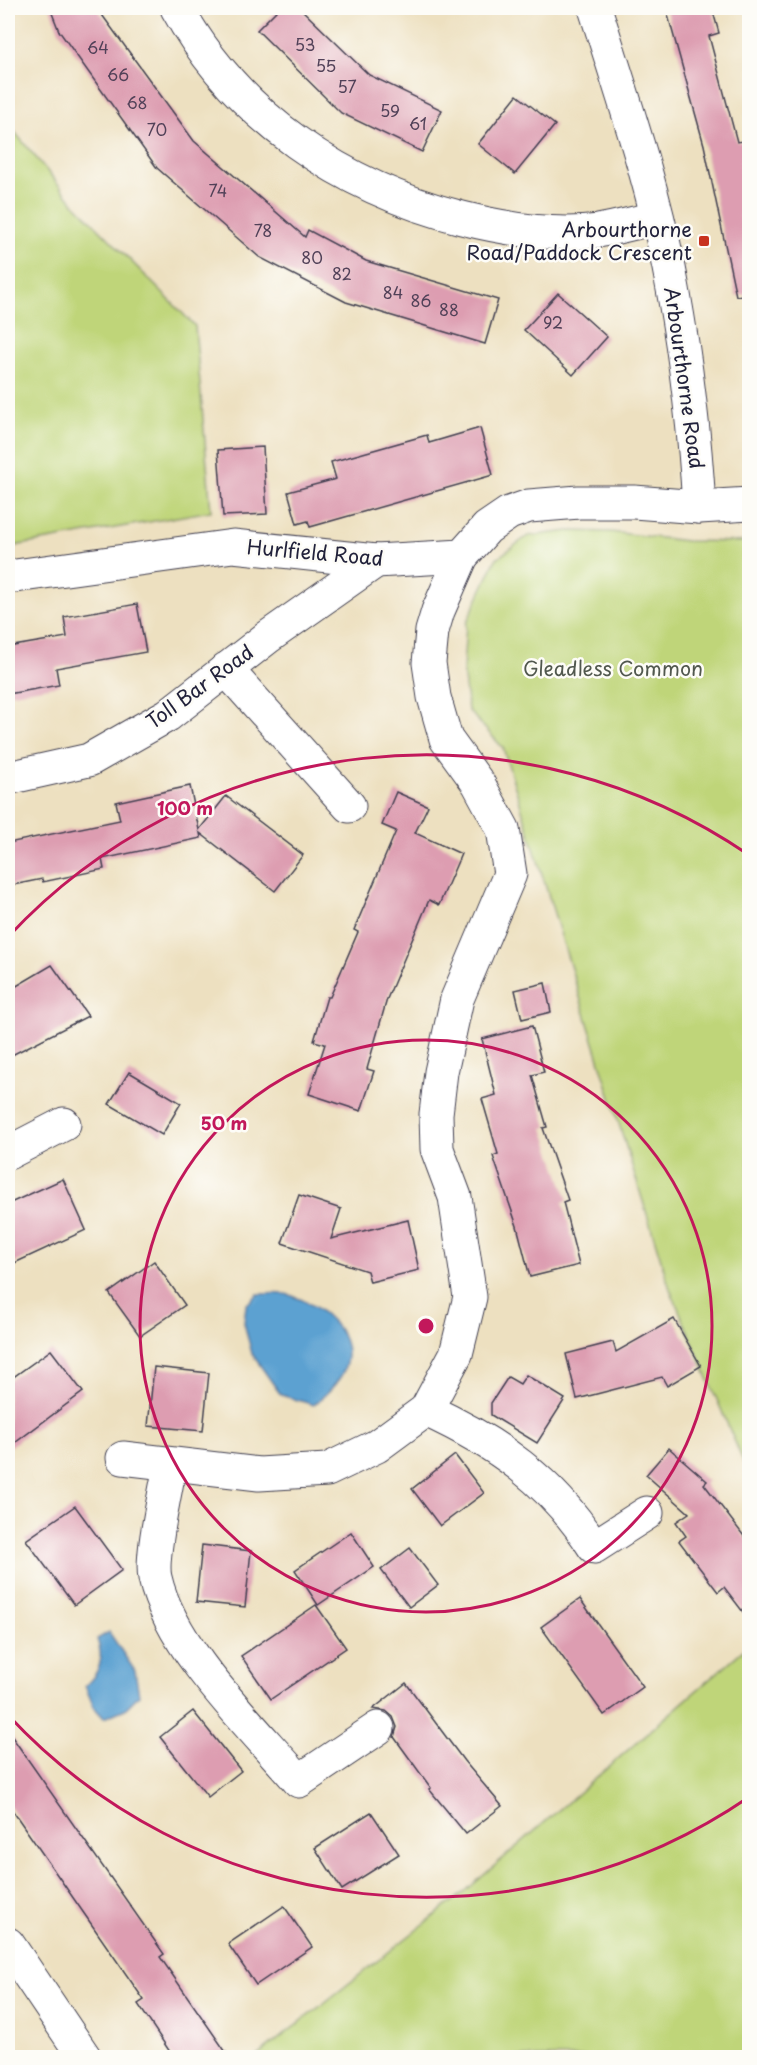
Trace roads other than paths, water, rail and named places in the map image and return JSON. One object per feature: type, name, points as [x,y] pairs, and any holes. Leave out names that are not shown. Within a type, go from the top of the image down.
[{"type":"street","points":[[177,8],[189,29],[216,64],[266,120],[352,178],[417,207],[521,230],[597,231],[656,218]]},
{"type":"street","name":"Arbourthorne Road","points":[[595,8],[641,155],[673,289],[696,461],[699,507]]},
{"type":"street","points":[[123,1458],[259,1474],[327,1470],[376,1446],[426,1410],[456,1354],[470,1297],[454,1197],[437,1149],[436,1114],[441,1072],[457,999],[510,874],[503,829],[478,783],[446,739],[434,697],[429,663],[432,631],[438,611],[462,556],[487,528],[509,513],[529,506],[624,502],[699,507],[750,504]]},
{"type":"street","name":"Hurlfield Road","points":[[8,577],[233,546],[375,561],[462,556]]},
{"type":"street","name":"Toll Bar Road","points":[[8,778],[89,760],[168,715],[226,669],[375,561]]},
{"type":"street","points":[[226,669],[349,806]]},
{"type":"street","points":[[8,1153],[64,1124]]},
{"type":"street","points":[[426,1410],[473,1431],[535,1476],[574,1516],[594,1547],[647,1513]]},
{"type":"street","points":[[170,1465],[155,1576],[168,1615],[197,1660],[299,1781],[378,1728]]},
{"type":"street","points":[[8,1944],[85,2058]]},
{"type":"water","points":[[258,1294],[283,1294],[302,1300],[324,1314],[341,1333],[346,1344],[347,1357],[344,1370],[335,1385],[314,1405],[281,1395],[252,1354],[244,1323],[246,1305]]},
{"type":"water","points":[[109,1632],[135,1671],[139,1695],[125,1709],[104,1718],[94,1707],[85,1686],[100,1665],[97,1639]]},
{"type":"place","name":"Arbourthorne Road/Paddock Crescent","points":[[704,241]]},
{"type":"park label","name":"Gleadless Common","points":[[613,669]]}]
